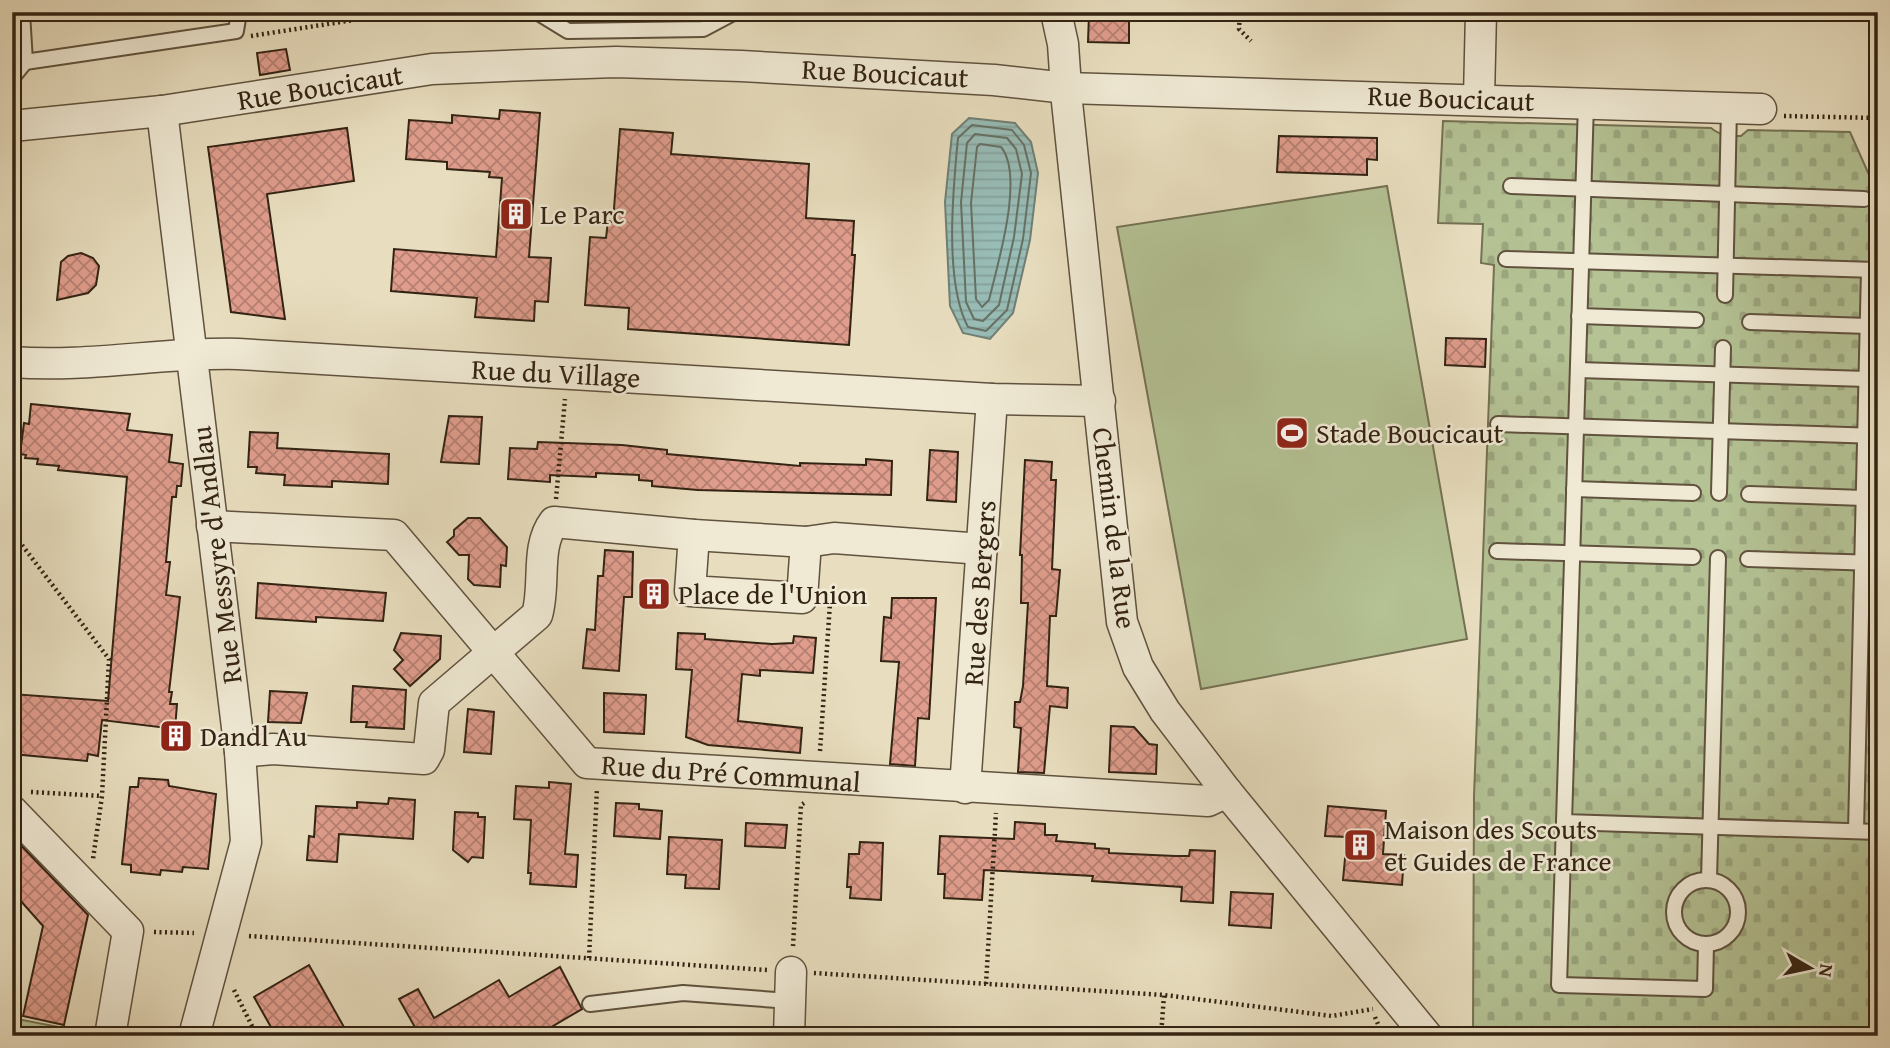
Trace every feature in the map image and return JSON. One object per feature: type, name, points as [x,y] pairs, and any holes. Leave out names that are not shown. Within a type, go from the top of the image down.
[{"type":"street","name":"Chemin de la Rue","points":[[1056,12],[1063,44],[1122,622],[1138,667],[1165,711],[1227,792],[1427,1036]]},
{"type":"street","points":[[1479,98],[1481,12]]},
{"type":"street","name":"Rue Boucicaut","points":[[12,126],[162,111],[432,69],[603,62],[874,72],[1066,88],[1479,98],[1761,109]]},
{"type":"street","name":"Rue Messyre d'Andlau","points":[[162,111],[240,752],[246,842],[194,1036]]},
{"type":"street","name":"Rue du Village","points":[[14,362],[66,364],[191,353],[992,399],[1100,401]]},
{"type":"street","name":"Rue des Bergers","points":[[965,788],[992,399]]},
{"type":"street","points":[[240,752],[273,750],[424,759],[429,750],[433,703],[537,615],[541,601],[545,534],[554,522],[694,535],[806,542],[834,538],[982,549]]},
{"type":"street","name":"Rue du Pré Communal","points":[[212,526],[394,535],[587,763],[1208,802],[1227,792]]},
{"type":"street","points":[[694,535],[690,591],[802,598],[806,542]]},
{"type":"street","points":[[19,801],[90,889],[128,931],[110,1036]]},
{"type":"street","points":[[789,1036],[791,986]]},
{"type":"lane","points":[[12,78],[25,62],[22,12]]},
{"type":"lane","points":[[25,62],[236,31],[239,12]]},
{"type":"lane","points":[[537,12],[568,31],[702,29],[735,12]]},
{"type":"lane","points":[[1586,103],[1559,985],[1705,989],[1706,944]]},
{"type":"lane","points":[[1725,295],[1729,108]]},
{"type":"lane","points":[[1511,186],[1864,199]]},
{"type":"lane","points":[[1506,259],[1873,270],[1868,326],[1867,379],[1871,436],[1864,498],[1856,831]]},
{"type":"lane","points":[[1579,316],[1696,320]]},
{"type":"lane","points":[[1749,322],[1868,326]]},
{"type":"lane","points":[[1719,493],[1723,348]]},
{"type":"lane","points":[[1578,370],[1867,379]]},
{"type":"lane","points":[[1498,424],[1871,436]]},
{"type":"lane","points":[[1574,489],[1693,493]]},
{"type":"lane","points":[[1749,494],[1864,498]]},
{"type":"lane","points":[[1497,551],[1693,557]]},
{"type":"lane","points":[[1709,879],[1718,558]]},
{"type":"lane","points":[[1748,559],[1878,563]]},
{"type":"lane","points":[[1564,822],[1878,832]]},
{"type":"lane","points":[[1709,879],[1729,888],[1739,907],[1734,929],[1727,937],[1706,944],[1686,937],[1679,930],[1674,910],[1681,891],[1689,884],[1709,879]]},
{"type":"lane","points":[[590,1003],[683,993],[791,986]]},
{"type":"path","points":[[236,31],[255,38],[405,12]]},
{"type":"path","points":[[1240,12],[1239,29],[1251,41]]},
{"type":"path","points":[[1875,12],[1878,20]]},
{"type":"path","points":[[1761,109],[1776,116],[1878,118]]},
{"type":"path","points":[[12,238],[19,320],[14,362]]},
{"type":"path","points":[[554,522],[566,391]]},
{"type":"path","points":[[12,532],[109,659],[102,796],[90,889]]},
{"type":"path","points":[[589,958],[598,764]]},
{"type":"path","points":[[986,984],[998,790]]},
{"type":"path","points":[[19,801],[102,796]]},
{"type":"path","points":[[233,988],[254,1030],[250,1036]]},
{"type":"path","points":[[1161,1036],[1164,995]]},
{"type":"path","points":[[1371,1010],[1383,1036]]},
{"type":"green space","points":[[1443,121],[1711,128],[1732,136],[1741,136],[1748,130],[1850,132],[1878,195],[1878,1036],[1473,1036],[1474,796],[1494,265],[1481,263],[1483,224],[1438,223]]},
{"type":"green space","name":"Stade Boucicaut","points":[[1387,186],[1467,639],[1201,689],[1117,227]]},
{"type":"green space","points":[[12,1018],[64,1028],[62,1036],[12,1036]]},
{"type":"water","points":[[969,118],[1015,123],[1031,142],[1038,173],[1030,240],[1013,313],[990,339],[963,333],[950,306],[945,202],[952,134]]},
{"type":"building","points":[[1089,14],[1129,15],[1129,43],[1088,42]]},
{"type":"building","points":[[286,49],[290,70],[260,75],[257,53]]},
{"type":"building","name":"Le Parc","points":[[500,110],[540,113],[529,257],[551,258],[548,302],[535,301],[534,321],[475,317],[477,298],[391,291],[394,249],[496,257],[502,178],[489,177],[490,172],[447,169],[447,162],[406,159],[409,120],[452,123],[452,115],[499,119]]},
{"type":"building","points":[[347,128],[354,181],[267,194],[285,319],[231,312],[208,147]]},
{"type":"building","points":[[620,129],[673,133],[671,154],[809,164],[806,218],[854,221],[852,255],[855,255],[849,345],[628,329],[629,308],[585,305],[590,237],[606,238],[608,221],[613,222]]},
{"type":"building","points":[[1279,136],[1377,138],[1377,160],[1367,159],[1367,175],[1277,172]]},
{"type":"building","points":[[81,253],[93,258],[99,266],[96,285],[88,293],[57,300],[61,262],[68,256]]},
{"type":"building","points":[[1446,338],[1486,339],[1485,367],[1445,365]]},
{"type":"building","points":[[31,404],[130,414],[127,430],[172,435],[169,462],[183,464],[181,486],[177,486],[176,497],[172,497],[166,562],[170,562],[166,595],[180,597],[169,692],[172,692],[170,704],[177,704],[175,729],[102,720],[98,756],[88,754],[87,761],[12,754],[12,694],[108,701],[127,477],[58,470],[59,466],[37,464],[38,459],[25,458],[26,455],[20,454],[24,423],[29,424]]},
{"type":"building","points":[[449,416],[482,417],[479,464],[441,462]]},
{"type":"building","points":[[250,432],[278,433],[277,448],[389,454],[388,484],[332,481],[332,487],[284,485],[285,475],[256,473],[257,467],[248,467]]},
{"type":"building","points":[[538,442],[622,445],[667,450],[667,454],[800,466],[800,463],[866,465],[866,459],[892,461],[891,495],[698,490],[652,486],[652,481],[639,480],[639,475],[596,473],[596,477],[550,475],[550,482],[508,479],[510,448],[537,449]]},
{"type":"building","points":[[930,450],[958,452],[956,502],[927,500]]},
{"type":"building","points":[[1025,460],[1052,462],[1051,480],[1056,480],[1052,569],[1060,570],[1056,616],[1050,616],[1047,686],[1068,688],[1067,708],[1050,706],[1044,773],[1018,772],[1021,728],[1014,727],[1015,702],[1020,702],[1023,686],[1028,603],[1021,603],[1020,555]]},
{"type":"building","points":[[468,518],[480,518],[507,547],[506,566],[501,565],[500,587],[474,585],[468,579],[469,555],[459,555],[447,542],[454,536],[454,530]]},
{"type":"building","points":[[605,550],[633,552],[632,597],[624,597],[619,671],[583,668],[587,629],[595,630],[598,576],[603,576]]},
{"type":"building","points":[[258,583],[386,593],[383,621],[316,617],[316,622],[256,618]]},
{"type":"building","points":[[892,598],[936,598],[929,719],[918,718],[915,766],[890,764],[899,662],[881,661],[884,617],[891,618]]},
{"type":"building","points":[[401,633],[441,636],[440,659],[410,686],[394,669],[403,660],[394,650]]},
{"type":"building","points":[[678,633],[705,634],[705,639],[772,644],[793,643],[794,636],[816,638],[813,673],[760,670],[760,676],[742,674],[738,721],[802,728],[800,753],[708,745],[686,737],[692,670],[676,669]]},
{"type":"building","points":[[353,686],[406,690],[404,729],[366,727],[367,722],[351,722]]},
{"type":"building","points":[[270,691],[307,693],[301,723],[268,722]]},
{"type":"building","points":[[604,693],[646,695],[644,734],[604,732]]},
{"type":"building","points":[[468,709],[494,712],[491,754],[464,752]]},
{"type":"building","points":[[1111,726],[1134,727],[1149,744],[1157,745],[1156,774],[1109,772]]},
{"type":"building","points":[[139,778],[168,780],[169,786],[216,794],[208,869],[183,867],[182,872],[161,870],[160,875],[131,872],[131,865],[122,864],[130,787],[138,787]]},
{"type":"building","points":[[549,782],[571,784],[565,854],[578,855],[576,887],[530,884],[531,873],[528,873],[531,820],[514,819],[516,786],[549,788]]},
{"type":"building","points":[[389,798],[415,800],[413,839],[339,834],[337,862],[307,860],[309,836],[314,837],[316,806],[357,808],[357,802],[388,804]]},
{"type":"building","points":[[616,803],[639,804],[639,809],[662,811],[660,839],[614,836]]},
{"type":"building","name":"Maison des Scouts et Guides de France","points":[[1328,806],[1386,811],[1383,854],[1404,855],[1402,885],[1343,880],[1347,837],[1325,836]]},
{"type":"building","points":[[455,812],[478,813],[478,817],[485,817],[483,858],[472,857],[468,862],[453,850]]},
{"type":"building","points":[[1015,822],[1045,824],[1045,835],[1057,835],[1056,841],[1095,844],[1095,848],[1109,849],[1109,853],[1189,856],[1190,850],[1215,851],[1213,903],[1181,901],[1182,887],[1092,881],[1093,876],[984,870],[982,900],[944,898],[945,874],[938,874],[940,836],[1014,839]]},
{"type":"building","points":[[746,823],[787,825],[785,848],[745,846]]},
{"type":"building","points":[[12,836],[88,915],[64,1025],[23,1016],[43,926],[12,891]]},
{"type":"building","points":[[669,837],[722,840],[719,889],[685,888],[686,875],[667,874]]},
{"type":"building","points":[[860,842],[883,843],[881,900],[850,898],[851,887],[847,887],[849,854],[859,854]]},
{"type":"building","points":[[1231,892],[1273,894],[1271,928],[1229,925]]},
{"type":"building","points":[[309,965],[349,1036],[276,1036],[254,997]]},
{"type":"building","points":[[560,967],[582,1009],[536,1036],[403,1036],[416,1029],[399,999],[418,989],[434,1018],[499,980],[509,997]]},
{"type":"place","name":"Le Parc","points":[[516,214]]},
{"type":"place","name":"Stade Boucicaut","points":[[1292,433]]},
{"type":"place","name":"Place de l'Union","points":[[654,594]]},
{"type":"place","name":"Dandl Au","points":[[176,736]]},
{"type":"place","name":"Maison des Scouts et Guides de France","points":[[1360,845]]}]
